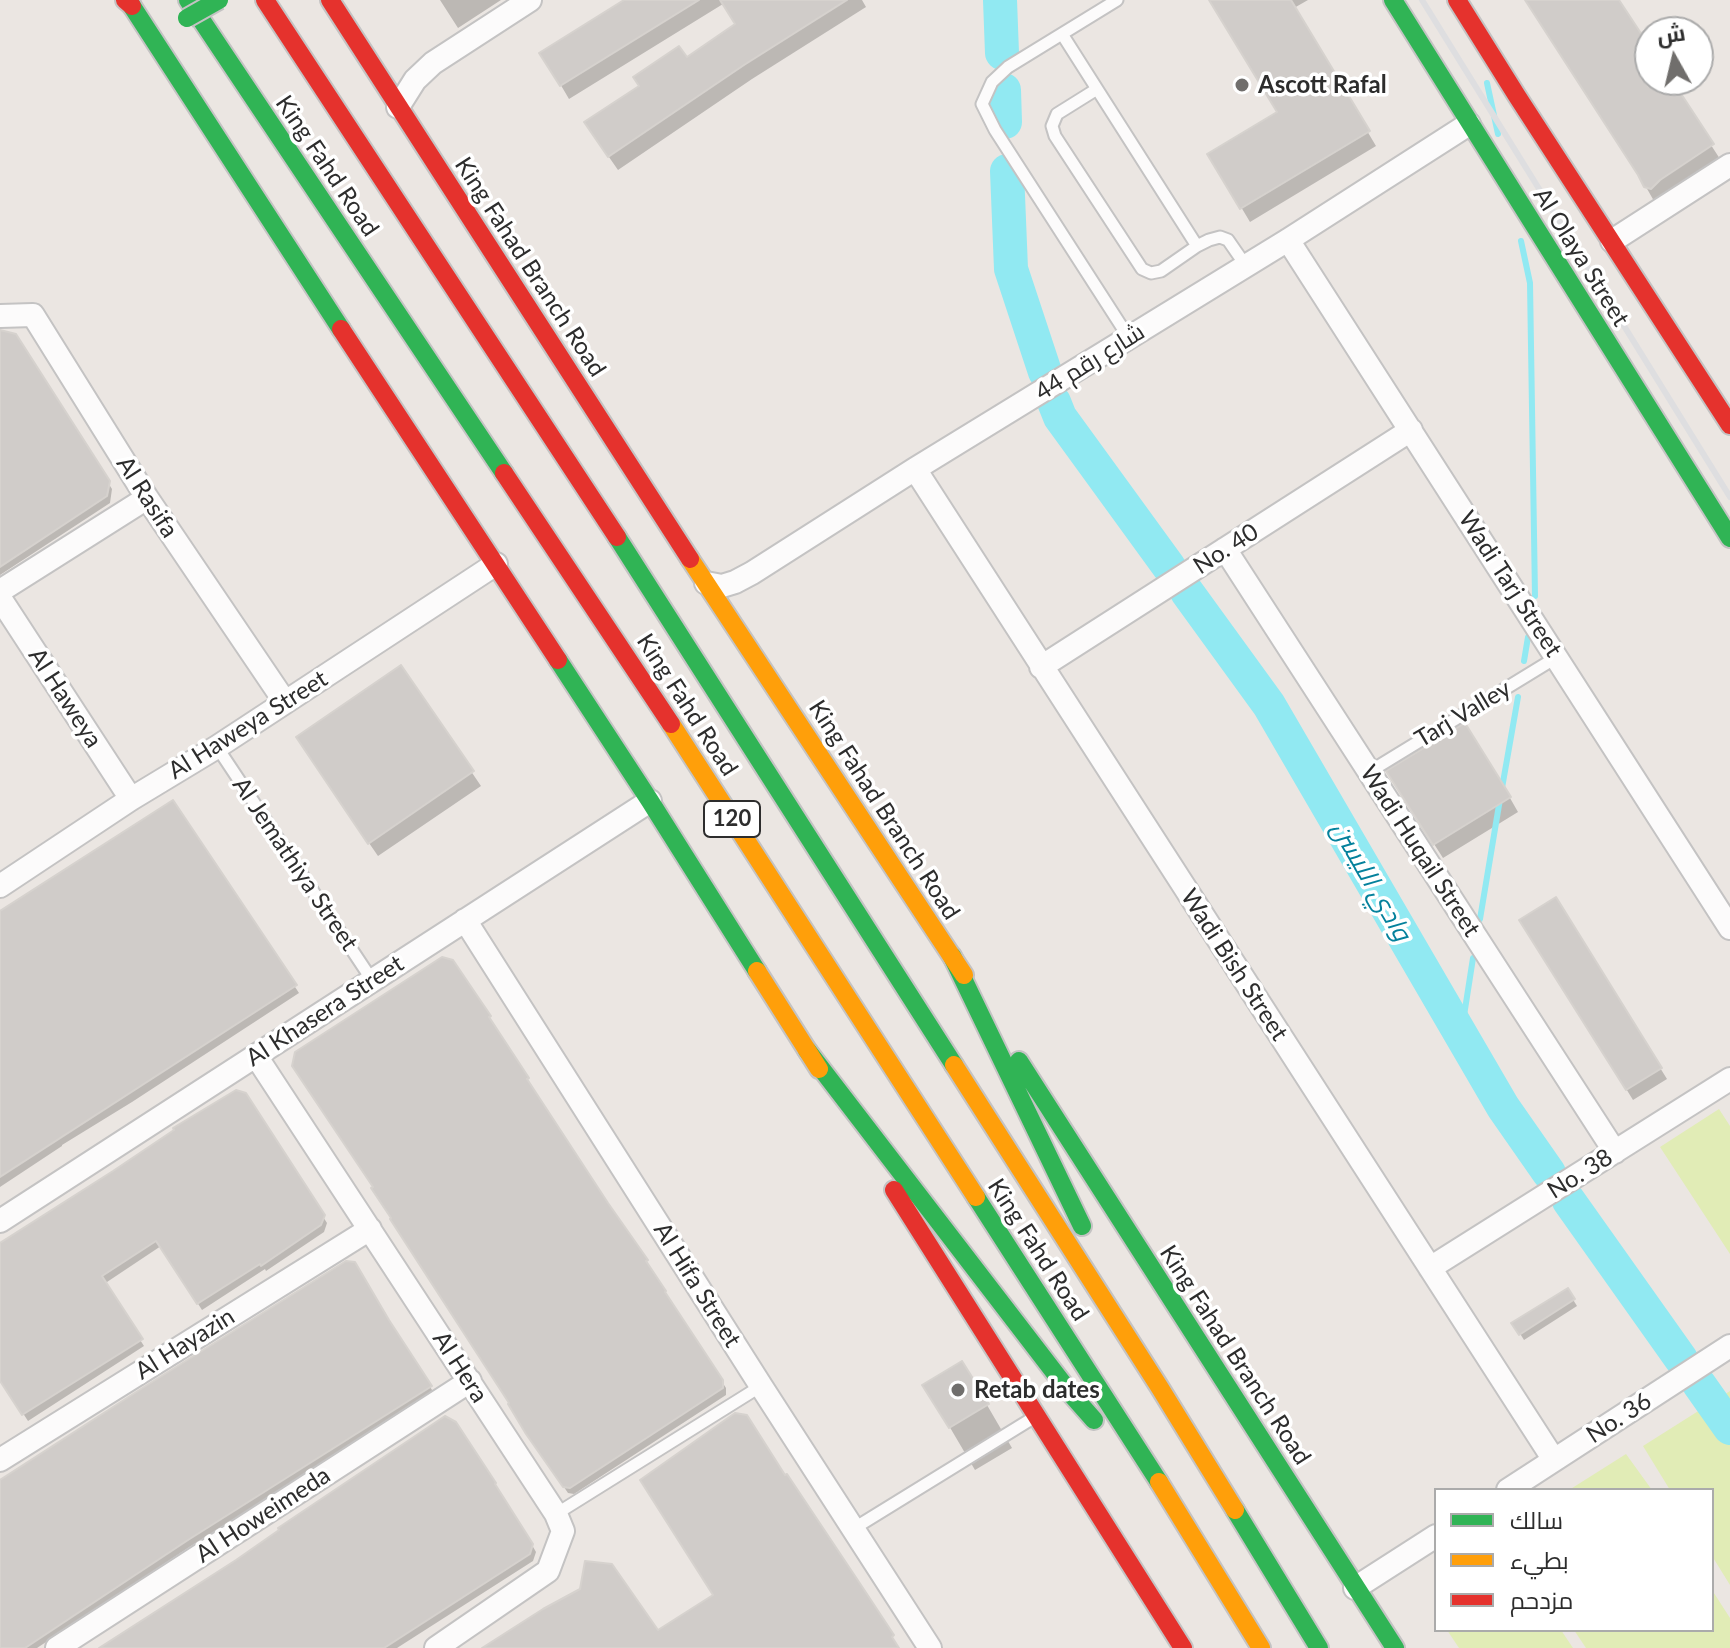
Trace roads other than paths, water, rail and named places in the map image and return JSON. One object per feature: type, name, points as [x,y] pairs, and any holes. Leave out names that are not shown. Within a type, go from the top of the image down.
[{"type":"main road","points":[[184,89],[181,23],[219,0]]},
{"type":"main road","name":"King Fahd Road","points":[[265,0],[602,514],[1160,1388],[1319,1648]]},
{"type":"main road","name":"King Fahad Branch Road","points":[[330,0],[706,583],[952,956],[1395,1648]]},
{"type":"main road","name":"Al Olaya Street","points":[[1393,0],[1730,538]]},
{"type":"main road","name":"Al Olaya Street","points":[[1457,0],[1730,425]]},
{"type":"main road","points":[[128,2],[650,801],[1183,1648]]},
{"type":"main road","name":"King Fahd Road","points":[[181,23],[693,757],[1176,1509],[1261,1648]]},
{"type":"main road","points":[[952,956],[1160,1388]]},
{"type":"main road","points":[[807,1050],[1071,1394],[1176,1509]]},
{"type":"street","points":[[398,107],[415,80],[433,63],[530,0]]},
{"type":"street","name":"شارع رقم 44","points":[[706,583],[722,586],[735,582],[1288,240],[1469,124]]},
{"type":"street","points":[[1612,241],[1730,165]]},
{"type":"street","name":"Wadi Tarj Street","points":[[1288,240],[1730,928]]},
{"type":"street","name":"Al Rasifa","points":[[0,316],[33,315],[147,498],[285,702]]},
{"type":"street","name":"No. 40","points":[[1041,667],[1411,430]]},
{"type":"street","name":"Wadi Bish Street","points":[[915,469],[1554,1460]]},
{"type":"street","points":[[0,591],[147,498]]},
{"type":"street","name":"Wadi Huqail Street","points":[[1225,549],[1615,1152]]},
{"type":"street","name":"Al Haweya Street","points":[[0,886],[496,564]]},
{"type":"street","name":"Al Haweya","points":[[0,598],[131,799]]},
{"type":"street","name":"Al Khasera Street","points":[[0,1221],[650,801]]},
{"type":"street","name":"Al Hifa Street","points":[[465,920],[930,1648]]},
{"type":"street","name":"Al Hera","points":[[256,1056],[556,1514]]},
{"type":"street","name":"No. 38","points":[[1430,1268],[1730,1079]]},
{"type":"street","name":"Al Hayazin","points":[[0,1460],[370,1229]]},
{"type":"street","name":"No. 36","points":[[1511,1488],[1730,1346]]},
{"type":"street","name":"Al Howeimeda","points":[[57,1648],[470,1381]]},
{"type":"street","points":[[436,1648],[548,1571],[563,1531],[556,1514]]},
{"type":"street","points":[[1355,1588],[1434,1537]]},
{"type":"lane","points":[[1117,0],[1008,67],[992,82],[982,104],[995,130],[1129,338]]},
{"type":"lane","points":[[1062,34],[1197,246]]},
{"type":"lane","points":[[1097,89],[1057,114],[1052,126],[1055,136],[1142,269],[1151,273],[1161,271],[1197,246],[1220,237],[1228,240],[1246,266]]},
{"type":"lane","name":"Tarj Valley","points":[[1369,772],[1557,657]]},
{"type":"lane","name":"Al Jemathiya Street","points":[[217,747],[372,980]]},
{"type":"lane","points":[[556,1514],[761,1386]]},
{"type":"lane","points":[[853,1529],[1036,1416]]},
{"type":"waterway","name":"وادي الليسن","points":[[1000,0],[1002,53]]},
{"type":"waterway","points":[[1487,83],[1498,134]]},
{"type":"waterway","name":"وادي الليسن","points":[[1004,90],[1005,122]]},
{"type":"waterway","name":"وادي الليسن","points":[[1007,171],[1011,269],[1045,372]]},
{"type":"waterway","points":[[1521,241],[1530,283],[1535,596]]},
{"type":"waterway","name":"وادي الليسن","points":[[1054,402],[1060,417],[1169,567]]},
{"type":"waterway","name":"وادي الليسن","points":[[1187,592],[1269,705],[1503,1107],[1549,1173]]},
{"type":"waterway","points":[[1524,661],[1528,637]]},
{"type":"waterway","points":[[1502,788],[1518,697]]},
{"type":"waterway","points":[[1480,919],[1500,799]]},
{"type":"waterway","points":[[1461,1035],[1473,958]]},
{"type":"waterway","name":"وادي الليسن","points":[[1569,1201],[1681,1359]]},
{"type":"waterway","name":"وادي الليسن","points":[[1699,1384],[1730,1428]]},
{"type":"railway","points":[[1422,0],[1730,497]]},
{"type":"place","name":"Ascott Rafal","points":[[1242,85]]},
{"type":"place","name":"Retab dates","points":[[958,1390]]}]
